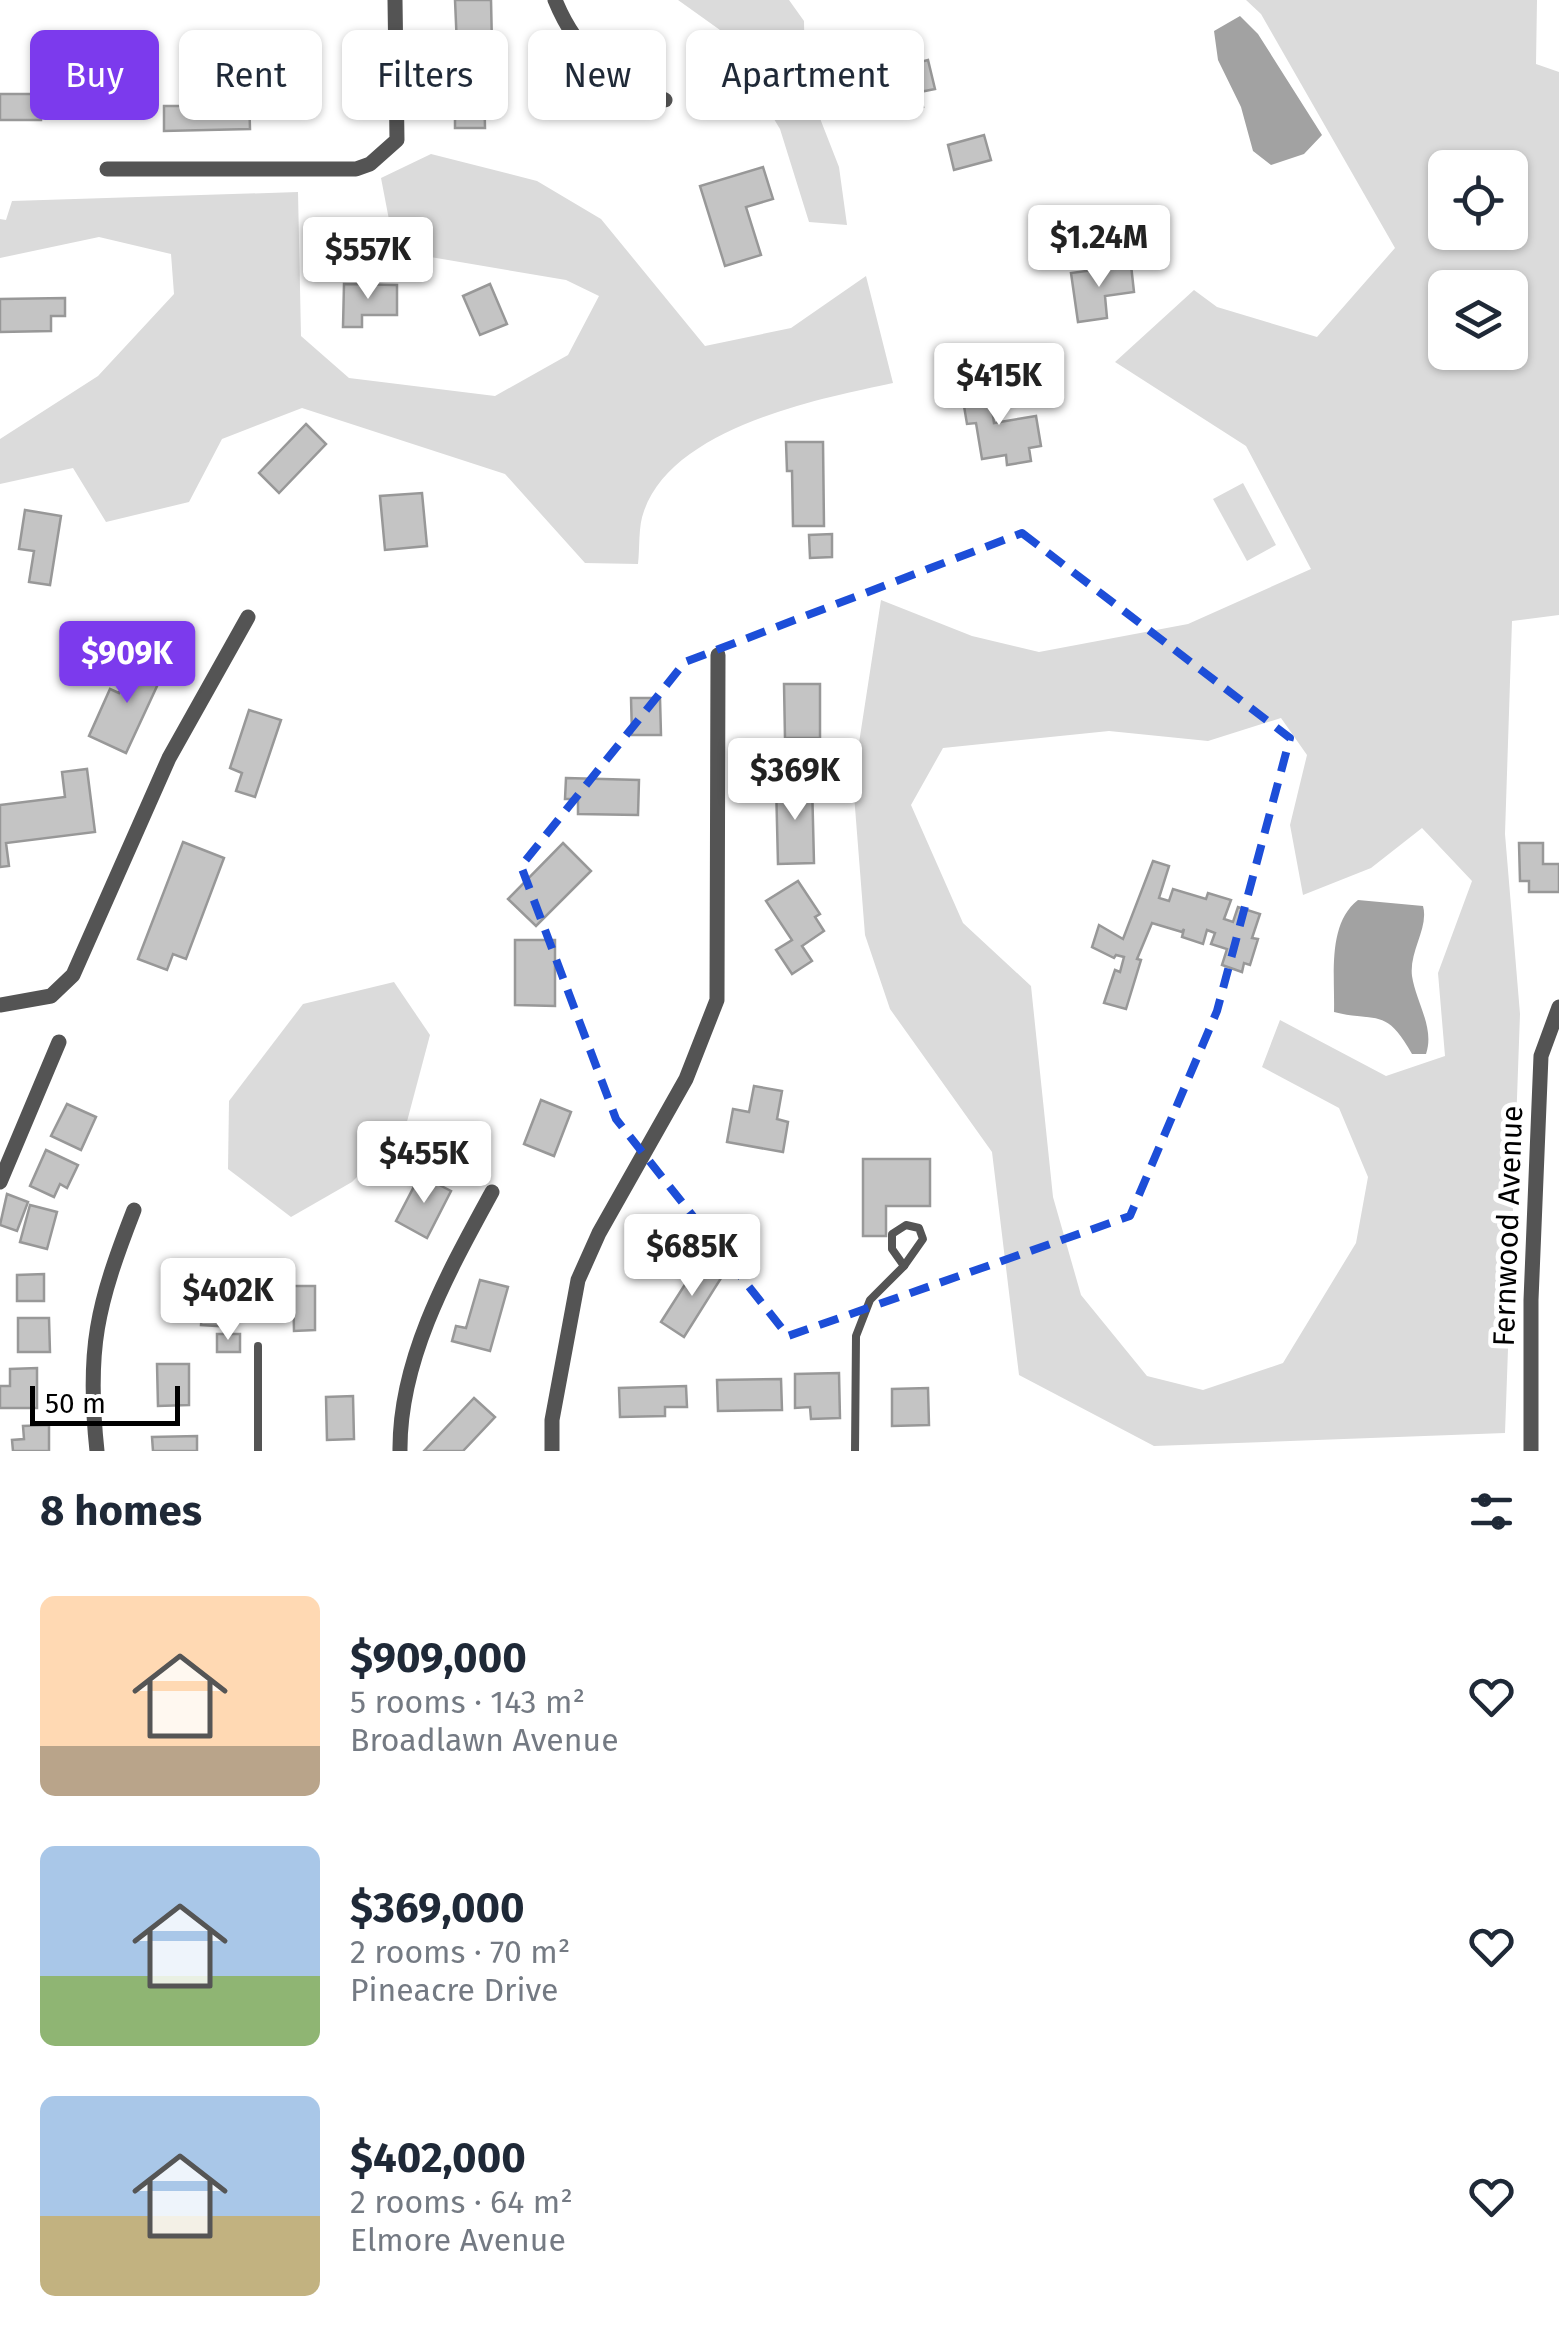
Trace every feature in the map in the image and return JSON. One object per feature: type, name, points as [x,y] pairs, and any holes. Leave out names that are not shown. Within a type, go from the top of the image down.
[{"type":"street","points":[[107,169],[345,169],[370,164],[398,140],[396,0]]},
{"type":"street","points":[[555,0],[568,30]]},
{"type":"street","points":[[0,1005],[51,996],[73,975],[169,758],[248,617]]},
{"type":"street","points":[[552,1451],[552,1420],[578,1280],[599,1233],[686,1079],[715,1006],[720,964],[718,655]]},
{"type":"street","name":"Fernwood Avenue","points":[[1531,1451],[1531,1300],[1542,1056],[1559,1007]]},
{"type":"street","points":[[0,1182],[59,1042]]},
{"type":"street","points":[[400,1451],[400,1409],[442,1284],[492,1192]]},
{"type":"street","points":[[97,1451],[92,1341],[108,1278],[134,1210]]},
{"type":"lane","points":[[855,1451],[856,1336],[870,1300],[904,1266],[923,1238],[919,1228],[906,1224],[892,1234],[892,1249],[904,1266]]},
{"type":"lane","points":[[258,1346],[258,1451]]},
{"type":"highlighted area","points":[[1022,533],[1290,738],[1217,1011],[1130,1216],[788,1336],[616,1119],[521,866],[685,662]]},
{"type":"shaded area","points":[[678,0],[789,0],[804,21],[804,30],[720,30]]},
{"type":"shaded area","points":[[1246,0],[1537,0],[1536,64],[1559,72],[1559,615],[1512,621],[1505,834],[1520,1014],[1505,1433],[1154,1446],[1019,1375],[992,1152],[890,1009],[865,935],[853,782],[881,600],[972,636],[1039,652],[1188,624],[1311,569],[1246,446],[1115,362],[1194,290],[1217,307],[1317,337],[1395,248],[1261,14]],"holes":[[[1281,718],[1307,755],[1290,825],[1303,895],[1371,868],[1422,828],[1472,881],[1438,973],[1445,1056],[1386,1076],[1280,1020],[1262,1067],[1339,1108],[1368,1177],[1356,1243],[1283,1363],[1203,1390],[1147,1376],[1081,1295],[1053,1197],[1031,986],[963,923],[911,805],[943,748],[1109,731],[1208,741]]]},
{"type":"shaded area","points":[[1240,16],[1258,34],[1322,135],[1304,154],[1271,165],[1253,151],[1241,107],[1218,60],[1214,31]]},
{"type":"shaded area","points":[[775,120],[821,120],[839,167],[847,225],[809,222]]},
{"type":"shaded area","points":[[431,154],[537,181],[601,219],[705,346],[791,328],[866,276],[893,383],[826,398],[751,422],[684,458],[660,482],[644,511],[638,564],[585,563],[505,474],[302,408],[222,439],[189,502],[106,522],[73,468],[0,484],[0,439],[98,376],[174,294],[171,254],[99,237],[0,258],[0,219],[6,220],[12,201],[298,192],[301,336],[349,378],[495,396],[568,355],[599,296],[566,280],[395,251],[381,178]]},
{"type":"shaded area","points":[[1243,483],[1276,545],[1247,561],[1213,499]]},
{"type":"shaded area","points":[[1358,900],[1423,906],[1412,976],[1427,1025],[1426,1054],[1412,1054],[1394,1029],[1379,1019],[1334,1012],[1337,936],[1348,910]]},
{"type":"shaded area","points":[[394,982],[430,1035],[405,1129],[352,1182],[291,1217],[228,1169],[229,1101],[303,1004]]},
{"type":"building","points":[[455,0],[491,0],[492,30],[456,30]]},
{"type":"building","points":[[928,60],[935,89],[924,91],[924,61]]},
{"type":"building","points":[[0,94],[30,94],[30,120],[0,120]]},
{"type":"building","points":[[164,106],[179,106],[179,120],[250,120],[250,129],[164,131]]},
{"type":"building","points":[[455,120],[485,120],[485,128],[455,128]]},
{"type":"building","points":[[984,135],[991,160],[954,170],[948,145]]},
{"type":"building","points":[[763,167],[773,199],[746,207],[761,255],[725,266],[700,186]]},
{"type":"building","points":[[1131,265],[1134,292],[1105,296],[1107,318],[1078,322],[1071,273]]},
{"type":"building","points":[[344,284],[397,285],[397,315],[362,315],[362,327],[343,327]]},
{"type":"building","points":[[490,284],[507,324],[480,335],[463,296]]},
{"type":"building","points":[[65,298],[65,316],[51,316],[51,331],[0,332],[0,299]]},
{"type":"building","points":[[988,383],[994,423],[1036,416],[1041,446],[1029,448],[1031,461],[1007,465],[1006,455],[982,459],[976,423],[967,424],[961,388]]},
{"type":"building","points":[[306,424],[326,444],[279,493],[259,473]]},
{"type":"building","points":[[786,442],[823,442],[824,526],[793,526],[792,471],[787,471]]},
{"type":"building","points":[[422,493],[427,546],[385,550],[380,496]]},
{"type":"building","points":[[25,510],[61,516],[50,585],[29,582],[34,551],[19,549]]},
{"type":"building","points":[[832,534],[832,557],[810,558],[809,535]]},
{"type":"building","points":[[135,657],[164,671],[126,753],[89,736],[110,689],[119,693]]},
{"type":"building","points":[[784,684],[820,684],[820,738],[785,738]]},
{"type":"building","points":[[631,698],[660,698],[661,735],[632,735]]},
{"type":"building","points":[[249,710],[281,720],[255,797],[236,791],[242,773],[230,768]]},
{"type":"building","points":[[87,769],[95,832],[6,843],[9,866],[0,867],[0,805],[65,797],[62,772]]},
{"type":"building","points":[[566,778],[639,780],[638,815],[578,814],[578,799],[565,799]]},
{"type":"building","points":[[812,782],[814,863],[778,864],[776,783]]},
{"type":"building","points":[[183,842],[224,858],[186,959],[173,954],[167,970],[138,959]]},
{"type":"building","points":[[563,843],[591,871],[536,926],[508,899]]},
{"type":"building","points":[[1519,843],[1543,843],[1543,864],[1559,864],[1559,892],[1529,892],[1529,881],[1520,881]]},
{"type":"building","points":[[1153,861],[1169,866],[1159,898],[1169,901],[1173,889],[1206,899],[1208,893],[1231,900],[1224,919],[1233,922],[1238,907],[1260,914],[1252,938],[1258,939],[1250,965],[1244,963],[1242,972],[1222,965],[1227,949],[1211,944],[1215,933],[1207,930],[1203,944],[1182,937],[1184,929],[1182,932],[1152,923],[1137,959],[1141,960],[1126,1009],[1104,1003],[1115,970],[1120,972],[1124,957],[1114,958],[1092,947],[1099,925],[1123,939]]},
{"type":"building","points":[[798,881],[820,914],[815,917],[824,931],[802,946],[812,961],[792,974],[776,950],[792,940],[766,901]]},
{"type":"building","points":[[515,940],[555,940],[555,1006],[515,1005]]},
{"type":"building","points":[[754,1086],[782,1091],[777,1119],[788,1122],[783,1152],[727,1142],[733,1109],[749,1112]]},
{"type":"building","points":[[541,1100],[571,1112],[554,1156],[524,1144]]},
{"type":"building","points":[[67,1104],[96,1117],[81,1150],[51,1136]]},
{"type":"building","points":[[46,1150],[78,1165],[67,1188],[60,1184],[54,1197],[30,1186]]},
{"type":"building","points":[[448,1151],[459,1164],[443,1177],[432,1164]]},
{"type":"building","points":[[863,1159],[930,1159],[930,1206],[886,1206],[886,1236],[863,1236]]},
{"type":"building","points":[[420,1175],[451,1191],[427,1238],[396,1221]]},
{"type":"building","points":[[7,1194],[28,1202],[17,1231],[0,1225]]},
{"type":"building","points":[[30,1205],[57,1212],[47,1249],[20,1242]]},
{"type":"building","points":[[700,1261],[723,1275],[684,1337],[661,1322]]},
{"type":"building","points":[[172,1266],[237,1272],[232,1327],[201,1325],[202,1312],[168,1309]]},
{"type":"building","points":[[44,1274],[44,1301],[17,1301],[17,1275]]},
{"type":"building","points":[[480,1280],[508,1287],[490,1351],[452,1341],[456,1326],[466,1328]]},
{"type":"building","points":[[293,1286],[315,1286],[315,1330],[294,1331]]},
{"type":"building","points":[[18,1318],[49,1318],[50,1352],[18,1352]]},
{"type":"building","points":[[217,1334],[240,1334],[240,1352],[217,1352]]},
{"type":"building","points":[[157,1364],[189,1364],[189,1405],[158,1406]]},
{"type":"building","points":[[37,1368],[37,1408],[0,1408],[0,1386],[10,1386],[10,1369]]},
{"type":"building","points":[[839,1373],[840,1418],[811,1419],[810,1407],[795,1408],[795,1374]]},
{"type":"building","points":[[781,1379],[782,1410],[718,1411],[717,1380]]},
{"type":"building","points":[[686,1386],[687,1407],[665,1407],[665,1416],[620,1417],[619,1388]]},
{"type":"building","points":[[928,1388],[929,1425],[892,1426],[892,1389]]},
{"type":"building","points":[[353,1396],[354,1439],[327,1440],[326,1397]]},
{"type":"building","points":[[474,1398],[495,1417],[463,1451],[424,1451]]},
{"type":"building","points":[[49,1425],[49,1451],[13,1451],[12,1440],[24,1439],[23,1426]]},
{"type":"building","points":[[197,1436],[197,1451],[153,1451],[152,1437]]}]
